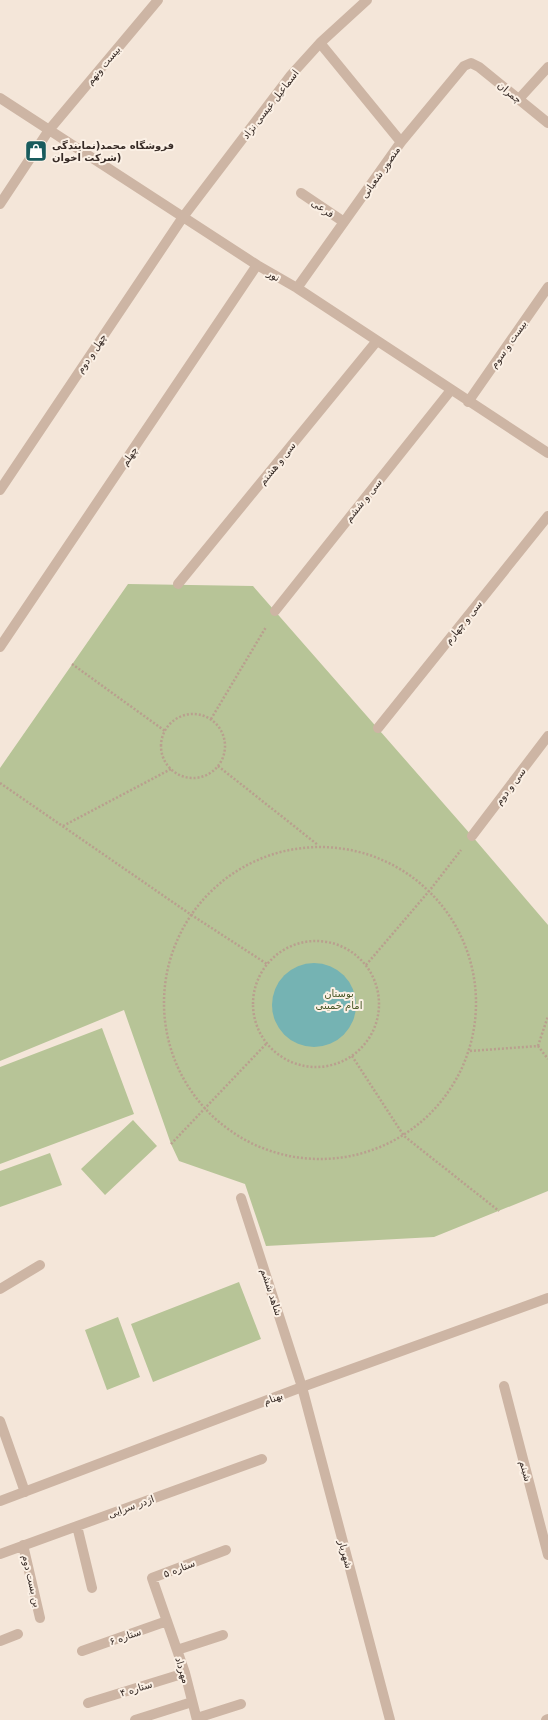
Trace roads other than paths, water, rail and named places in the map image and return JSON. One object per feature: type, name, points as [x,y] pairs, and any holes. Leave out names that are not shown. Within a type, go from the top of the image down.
[{"type":"street","name":"بیست ونهم","points":[[0,204],[49,130],[158,0]]},
{"type":"street","name":"اسماعیل عیسی نژاد","points":[[183,217],[291,75],[320,43],[367,0]]},
{"type":"street","points":[[320,43],[401,142]]},
{"type":"street","name":"منصور شعبانی","points":[[297,288],[401,142],[464,66],[471,63]]},
{"type":"street","name":"چمران","points":[[471,63],[479,67],[548,124]]},
{"type":"street","points":[[518,100],[548,66]]},
{"type":"street","name":"نور","points":[[0,98],[257,265],[297,288],[376,342],[548,453]]},
{"type":"street","name":"فرعی","points":[[301,193],[344,222]]},
{"type":"street","name":"چهل و دوم","points":[[0,490],[183,217]]},
{"type":"street","name":"چهلم","points":[[0,648],[257,265]]},
{"type":"street","name":"بیست و سوم","points":[[468,402],[548,286]]},
{"type":"street","name":"سی و هشتم","points":[[178,584],[376,342]]},
{"type":"street","name":"سی و ششم","points":[[275,611],[451,390]]},
{"type":"street","name":"سی و چهارم","points":[[378,728],[548,516]]},
{"type":"street","name":"سی و دوم","points":[[472,836],[548,736]]},
{"type":"street","name":"شاهد ششم","points":[[241,1198],[302,1387]]},
{"type":"street","points":[[0,1289],[40,1265]]},
{"type":"street","name":"بهنام","points":[[0,1501],[302,1387],[548,1298]]},
{"type":"street","name":"شبنم","points":[[504,1386],[548,1555]]},
{"type":"street","name":"شهریار","points":[[302,1387],[390,1720]]},
{"type":"street","points":[[0,1421],[25,1492]]},
{"type":"street","name":"اژدر سرایی","points":[[0,1554],[262,1458]]},
{"type":"street","points":[[77,1526],[92,1588]]},
{"type":"street","name":"بن بست دوم","points":[[24,1545],[40,1618]]},
{"type":"street","name":"ستاره ۵","points":[[167,1621],[152,1578],[226,1550]]},
{"type":"street","name":"مهرداد","points":[[167,1621],[185,1674],[197,1719]]},
{"type":"street","name":"ستاره ۶","points":[[82,1651],[167,1621]]},
{"type":"street","points":[[0,1641],[18,1634]]},
{"type":"street","points":[[177,1650],[223,1635]]},
{"type":"street","name":"ستاره ۴","points":[[88,1703],[185,1674]]},
{"type":"street","points":[[135,1720],[192,1702]]},
{"type":"street","points":[[197,1719],[241,1704]]},
{"type":"water","points":[[314,963],[330,966],[344,975],[353,989],[356,1005],[353,1021],[344,1035],[330,1044],[314,1047],[298,1044],[284,1035],[275,1021],[272,1005],[275,989],[284,975],[298,966]]},
{"type":"place","name":"فروشگاه محمد(نمایندگی شرکت اخوان)","points":[[36,151]]},
{"type":"park label","name":"بوستان امام خمینی","points":[[339,998]]}]
